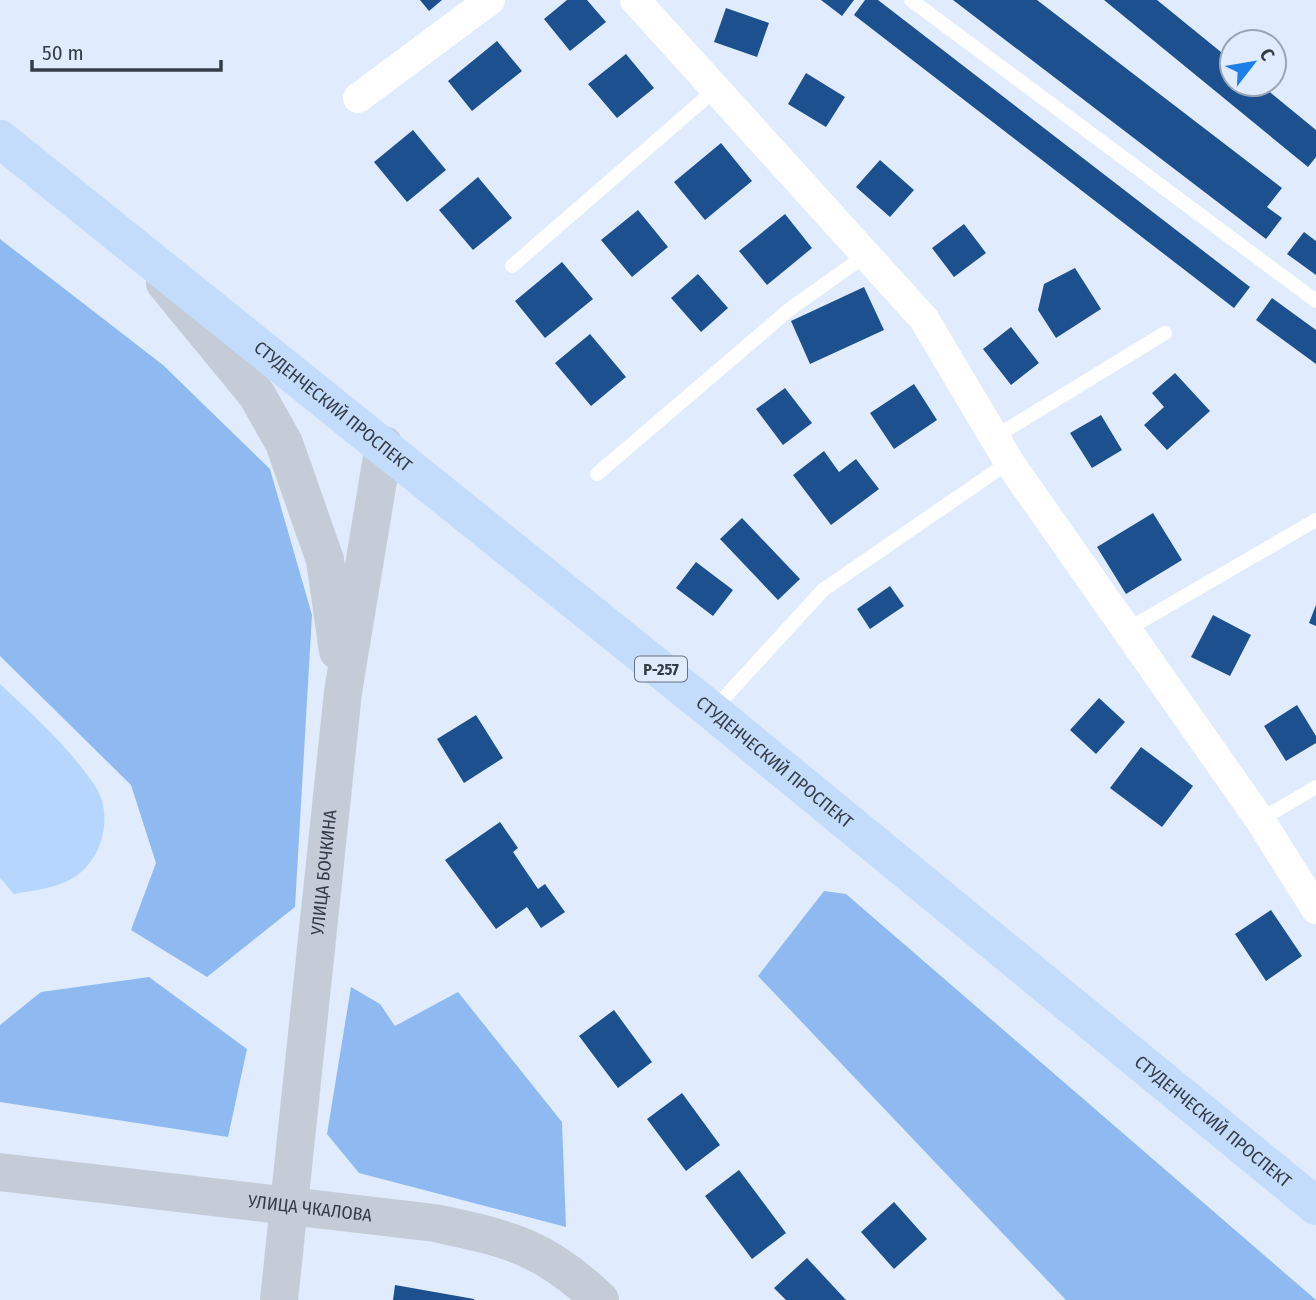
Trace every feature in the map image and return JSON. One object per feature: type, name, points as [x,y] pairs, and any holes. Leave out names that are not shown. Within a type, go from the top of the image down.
[{"type":"highway","name":"СТУДЕНЧЕСКИЙ ПРОСПЕКТ","points":[[0,139],[712,710],[1316,1206]]},
{"type":"main road","points":[[128,239],[257,395],[284,443],[325,560],[343,692]]},
{"type":"main road","name":"УЛИЦА БОЧКИНА","points":[[279,1300],[343,692],[384,446]]},
{"type":"main road","name":"УЛИЦА ЧКАЛОВА","points":[[3,1174],[435,1223],[503,1238],[548,1257],[581,1288]]},
{"type":"street","points":[[358,98],[490,0]]},
{"type":"street","points":[[635,0],[924,319],[1001,450],[1260,820],[1316,909]]},
{"type":"lane","points":[[911,0],[1316,301]]},
{"type":"lane","points":[[512,266],[716,89]]},
{"type":"lane","points":[[597,474],[790,309],[866,255]]},
{"type":"lane","points":[[712,710],[823,590],[1001,450],[1165,334]]},
{"type":"lane","points":[[1128,629],[1316,520]]},
{"type":"lane","points":[[1260,820],[1316,787]]},
{"type":"shaded area","points":[[0,239],[163,365],[270,469],[312,615],[295,907],[207,977],[131,930],[156,863],[131,785],[0,656]]},
{"type":"shaded area","points":[[0,684],[74,758],[95,786],[104,808],[100,844],[95,855],[80,873],[57,885],[14,894],[0,878]]},
{"type":"shaded area","points":[[824,891],[846,894],[1316,1300],[1066,1300],[758,976]]},
{"type":"shaded area","points":[[149,977],[247,1049],[228,1137],[0,1102],[0,1025],[41,992]]},
{"type":"shaded area","points":[[351,987],[380,1004],[395,1026],[458,992],[562,1122],[566,1227],[359,1173],[327,1134]]},
{"type":"building","points":[[420,0],[442,0],[429,11]]},
{"type":"building","points":[[567,0],[587,0],[606,22],[570,51],[544,19]]},
{"type":"building","points":[[821,0],[854,0],[842,16]]},
{"type":"building","points":[[865,0],[878,0],[1250,287],[1234,308],[854,15]]},
{"type":"building","points":[[953,0],[1037,0],[1282,188],[1267,207],[1282,218],[1266,239]]},
{"type":"building","points":[[1104,0],[1157,0],[1218,50],[1218,93]]},
{"type":"building","points":[[726,8],[769,23],[757,57],[714,42]]},
{"type":"building","points":[[497,41],[522,71],[472,111],[448,81]]},
{"type":"building","points":[[626,54],[654,88],[617,118],[588,84]]},
{"type":"building","points":[[806,73],[845,97],[826,127],[788,104]]},
{"type":"building","points":[[1224,98],[1277,98],[1316,130],[1316,157],[1308,167]]},
{"type":"building","points":[[413,130],[446,170],[407,202],[374,162]]},
{"type":"building","points":[[721,143],[752,181],[705,220],[674,182]]},
{"type":"building","points":[[880,160],[914,190],[890,217],[856,187]]},
{"type":"building","points":[[478,177],[512,218],[473,250],[439,210]]},
{"type":"building","points":[[638,210],[668,247],[632,277],[601,240]]},
{"type":"building","points":[[785,214],[812,248],[767,285],[739,251]]},
{"type":"building","points":[[964,224],[986,253],[954,277],[932,248]]},
{"type":"building","points":[[1304,232],[1316,241],[1316,275],[1287,254]]},
{"type":"building","points":[[562,262],[593,299],[545,338],[515,301]]},
{"type":"building","points":[[1075,268],[1101,309],[1056,338],[1038,310],[1044,284]]},
{"type":"building","points":[[698,274],[728,308],[701,332],[671,298]]},
{"type":"building","points":[[864,287],[884,330],[810,364],[791,321]]},
{"type":"building","points":[[1272,298],[1316,330],[1316,364],[1256,320]]},
{"type":"building","points":[[1011,327],[1039,363],[1011,385],[983,349]]},
{"type":"building","points":[[590,334],[626,377],[591,406],[555,363]]},
{"type":"building","points":[[1175,373],[1210,411],[1167,450],[1144,425],[1164,407],[1152,393]]},
{"type":"building","points":[[914,384],[937,420],[894,449],[870,413]]},
{"type":"building","points":[[785,388],[812,423],[783,445],[756,409]]},
{"type":"building","points":[[1101,415],[1122,450],[1092,468],[1070,433]]},
{"type":"building","points":[[824,451],[839,472],[856,459],[879,489],[831,525],[793,475]]},
{"type":"building","points":[[1153,513],[1182,560],[1126,594],[1097,547]]},
{"type":"building","points":[[742,518],[800,579],[778,600],[720,539]]},
{"type":"building","points":[[696,562],[733,590],[713,616],[676,588]]},
{"type":"building","points":[[890,586],[904,606],[870,629],[857,609]]},
{"type":"building","points":[[1316,605],[1316,626],[1309,623]]},
{"type":"building","points":[[1213,615],[1251,635],[1230,676],[1191,657]]},
{"type":"building","points":[[1099,698],[1125,722],[1096,754],[1070,730]]},
{"type":"building","points":[[1297,705],[1316,736],[1316,743],[1286,761],[1264,726]]},
{"type":"building","points":[[476,715],[503,758],[464,783],[437,739]]},
{"type":"building","points":[[1141,747],[1193,786],[1162,827],[1110,788]]},
{"type":"building","points":[[500,822],[518,848],[513,852],[538,889],[545,884],[565,912],[541,928],[527,907],[496,929],[445,860]]},
{"type":"building","points":[[1271,910],[1302,956],[1266,981],[1235,934]]},
{"type":"building","points":[[614,1010],[652,1062],[618,1088],[579,1036]]},
{"type":"building","points":[[682,1093],[720,1145],[686,1171],[647,1119]]},
{"type":"building","points":[[739,1170],[786,1233],[752,1259],[705,1196]]},
{"type":"building","points":[[894,1202],[927,1239],[894,1269],[861,1232]]},
{"type":"building","points":[[807,1258],[846,1300],[786,1300],[774,1288]]},
{"type":"building","points":[[395,1285],[474,1299],[474,1300],[393,1300]]}]
